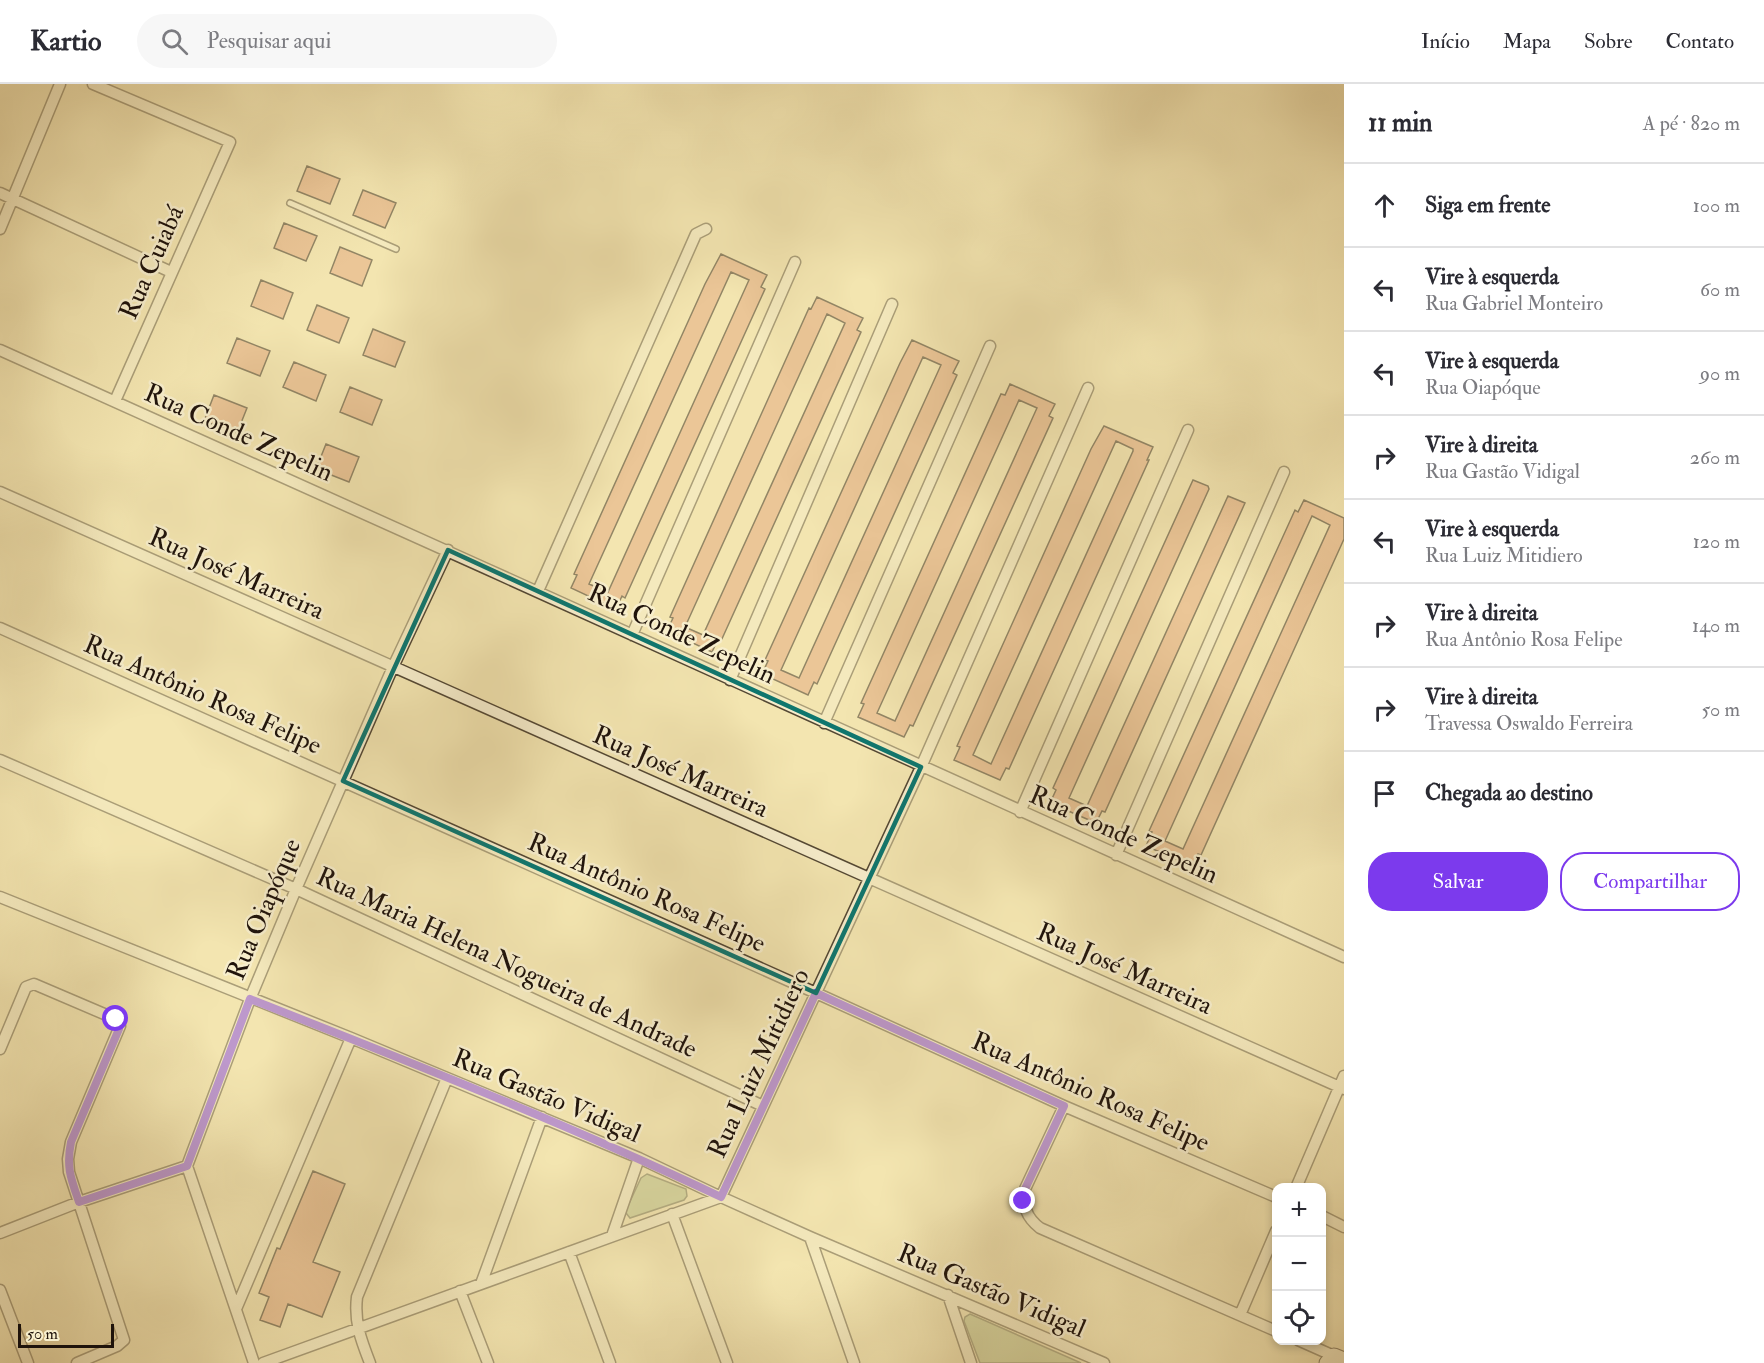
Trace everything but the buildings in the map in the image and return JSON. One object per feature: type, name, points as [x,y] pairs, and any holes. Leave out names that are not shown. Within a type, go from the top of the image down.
[{"type":"street","points":[[0,230],[60,84]]},
{"type":"street","name":"Rua Cuiabá","points":[[93,84],[230,142],[115,401]]},
{"type":"street","points":[[0,193],[171,272]]},
{"type":"street","points":[[538,591],[696,234],[706,230]]},
{"type":"street","points":[[632,635],[795,262]]},
{"type":"street","points":[[730,680],[892,304]]},
{"type":"street","points":[[824,723],[990,346]]},
{"type":"street","name":"Rua Conde Zepelin","points":[[0,350],[448,550],[824,723],[1344,957]]},
{"type":"street","name":"Rua Luiz Mitidiero","points":[[263,1363],[721,1197],[921,767],[1088,388]]},
{"type":"street","points":[[1020,812],[1188,430]]},
{"type":"street","points":[[1116,855],[1284,472]]},
{"type":"street","name":"Rua José Marreira","points":[[0,492],[1342,1088]]},
{"type":"street","name":"Rua Oiapóque","points":[[187,1166],[250,999],[296,889],[393,667],[448,550]]},
{"type":"street","name":"Rua Antônio Rosa Felipe","points":[[0,628],[1064,1106],[1272,1195]]},
{"type":"street","name":"Rua Maria Helena Nogueira de Andrade","points":[[0,760],[296,889],[763,1106]]},
{"type":"street","name":"Rua Gastão Vidigal","points":[[0,897],[351,1038],[639,1158],[810,1237],[1104,1363]]},
{"type":"street","points":[[0,1049],[26,987],[34,984],[116,1019],[119,1029],[71,1142],[68,1159],[69,1172],[124,1340],[117,1346],[77,1363]]},
{"type":"street","points":[[236,1309],[351,1038]]},
{"type":"street","points":[[1298,1183],[1342,1088],[1344,1076]]},
{"type":"street","points":[[370,1363],[357,1329],[357,1297],[447,1078]]},
{"type":"street","points":[[1064,1106],[1025,1189],[1023,1201],[1030,1221],[1040,1228],[1272,1329]]},
{"type":"street","points":[[481,1284],[542,1118]]},
{"type":"street","points":[[612,1236],[639,1158]]},
{"type":"street","points":[[0,1233],[79,1202],[187,1166],[254,1363]]},
{"type":"street","points":[[672,1214],[727,1363]]},
{"type":"street","points":[[1326,1218],[1344,1227]]},
{"type":"street","points":[[810,1237],[854,1363]]},
{"type":"street","points":[[1240,1315],[1273,1237]]},
{"type":"street","points":[[568,1252],[610,1363]]},
{"type":"street","points":[[0,1290],[28,1363]]},
{"type":"street","points":[[460,1291],[488,1363]]},
{"type":"street","points":[[948,1295],[971,1363]]},
{"type":"street","points":[[1309,1345],[1332,1361]]},
{"type":"lane","points":[[291,203],[396,249]]},
{"type":"highlighted area","points":[[448,550],[921,767],[816,993],[343,781]]},
{"type":"green space","points":[[647,1174],[686,1189],[687,1196],[684,1200],[630,1218],[626,1210],[641,1178]]},
{"type":"green space","points":[[970,1314],[1081,1363],[980,1363],[964,1321],[965,1317]]},
{"type":"route","points":[[116,1019],[120,1026],[119,1029],[71,1142],[68,1159],[69,1172],[79,1202],[187,1166],[250,999],[351,1038],[639,1158],[721,1197],[816,993],[1064,1106],[1025,1189],[1023,1201]]}]
